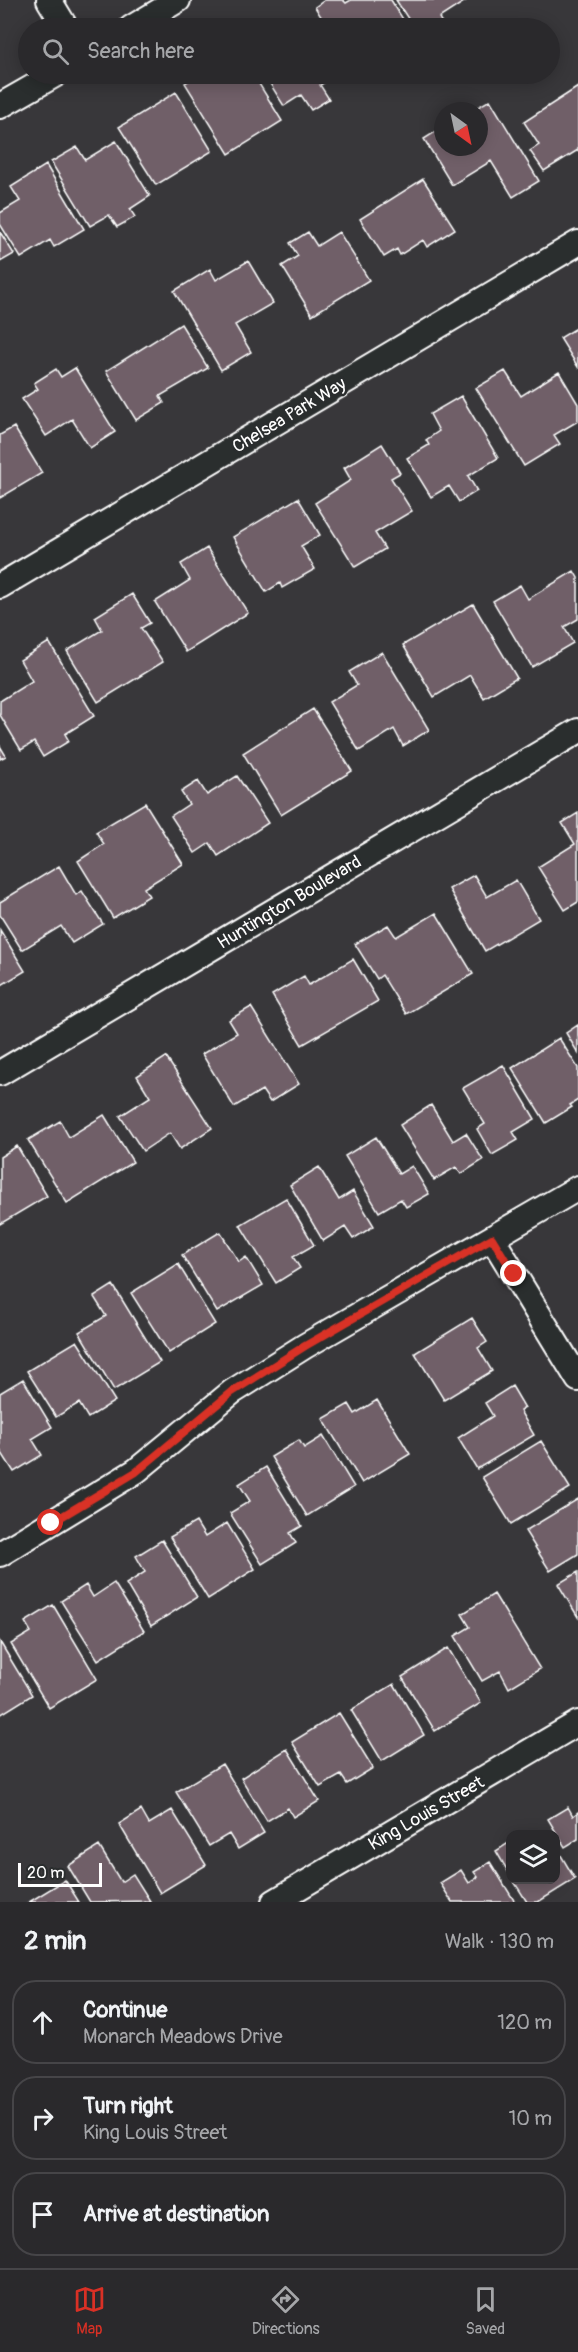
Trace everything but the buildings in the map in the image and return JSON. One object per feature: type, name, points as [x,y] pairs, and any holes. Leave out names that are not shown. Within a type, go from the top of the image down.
[{"type":"street","points":[[49,0],[60,18]]},
{"type":"street","points":[[148,18],[178,0]]},
{"type":"street","points":[[0,106],[38,84]]},
{"type":"street","name":"Chelsea Park Way","points":[[0,586],[578,243]]},
{"type":"street","name":"Huntington Boulevard","points":[[0,1073],[578,731]]},
{"type":"street","points":[[0,1554],[136,1472],[232,1392],[305,1346],[578,1188]]},
{"type":"street","points":[[492,1238],[578,1379]]},
{"type":"street","name":"King Louis Street","points":[[274,1902],[578,1723]]},
{"type":"route","points":[[51,1523],[136,1472],[232,1392],[305,1346],[492,1238],[514,1274]]}]
